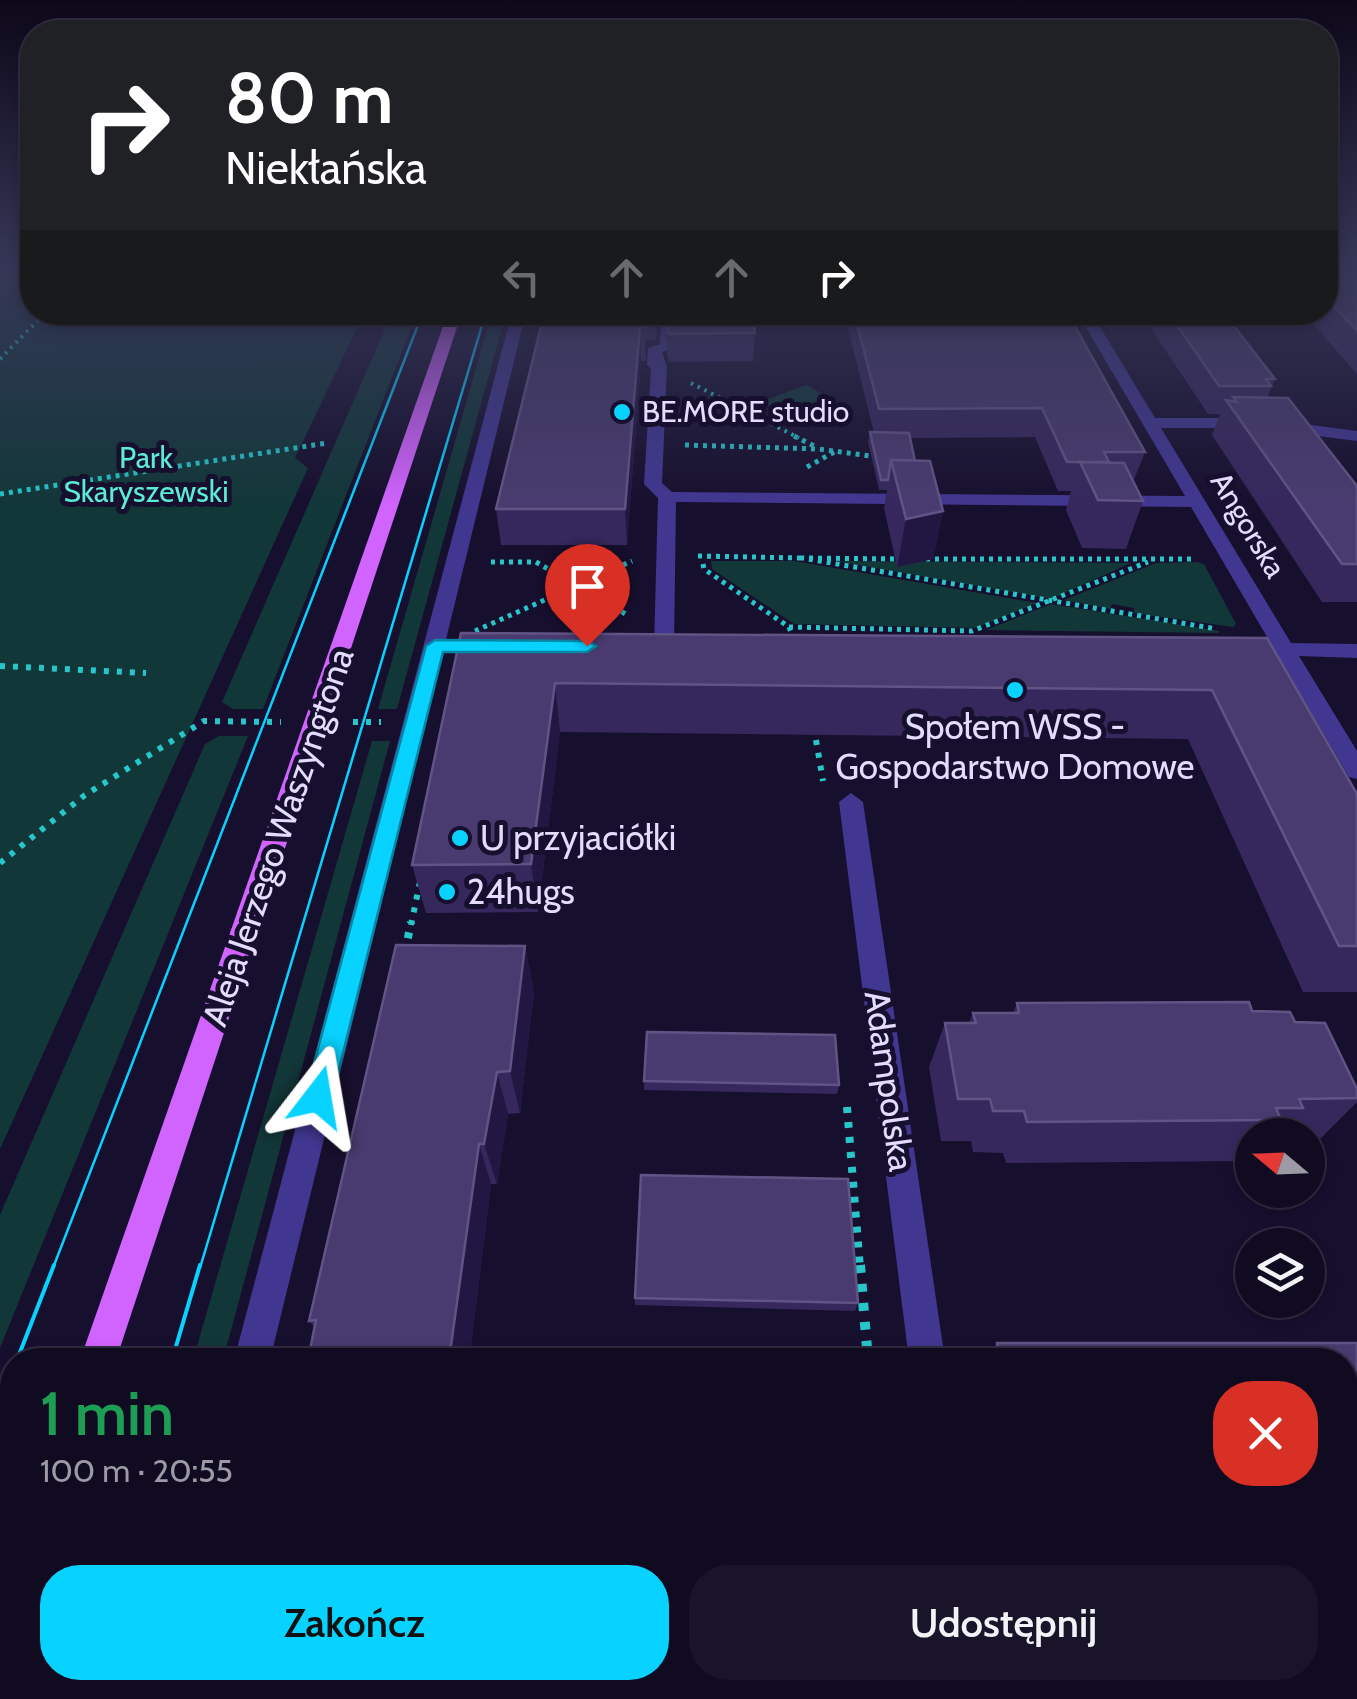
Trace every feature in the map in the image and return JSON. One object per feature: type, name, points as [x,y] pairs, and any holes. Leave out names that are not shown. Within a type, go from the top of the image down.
[{"type":"main road","name":"Aleja Jerzego Waszyngtona","points":[[102,1348],[444,346]]},
{"type":"street","points":[[255,1348],[444,646],[517,346]]},
{"type":"street","points":[[667,346],[648,348],[659,367],[653,484],[667,497],[1200,502]]},
{"type":"street","name":"Angorska","points":[[1105,346],[1357,770]]},
{"type":"street","points":[[1152,423],[1259,423],[1357,436]]},
{"type":"street","points":[[664,644],[667,497]]},
{"type":"street","points":[[1226,640],[1357,651]]},
{"type":"street","name":"Adampolska","points":[[851,802],[924,1348]]},
{"type":"path","points":[[659,367],[819,449]]},
{"type":"path","points":[[762,419],[779,412]]},
{"type":"path","points":[[0,494],[327,443]]},
{"type":"path","points":[[655,444],[819,449],[879,457]]},
{"type":"path","points":[[701,497],[704,569],[789,626],[972,631],[1054,602],[1154,559]]},
{"type":"path","points":[[474,631],[666,551],[702,556],[802,558],[1205,559]]},
{"type":"path","points":[[802,558],[1054,602],[1226,640]]},
{"type":"path","points":[[490,562],[536,562],[664,644]]},
{"type":"path","points":[[789,626],[796,647]]},
{"type":"path","points":[[0,666],[146,673]]},
{"type":"path","points":[[0,863],[85,796],[204,722]]},
{"type":"path","points":[[816,740],[823,789]]},
{"type":"path","points":[[400,973],[421,876]]},
{"type":"green space","name":"Park Skaryszewski","points":[[0,346],[348,346],[295,458],[308,468],[0,1149]]},
{"type":"green space","points":[[377,346],[404,346],[263,709],[233,709],[222,702]]},
{"type":"green space","points":[[482,346],[497,346],[397,709],[378,709]]},
{"type":"green space","points":[[806,385],[844,406],[799,424],[761,402]]},
{"type":"green space","points":[[711,561],[794,561],[1037,603],[975,628],[794,624],[712,569]]},
{"type":"green space","points":[[836,561],[1131,563],[1051,599]]},
{"type":"green space","points":[[1156,563],[1204,564],[1236,624],[1233,627],[1134,613],[1134,608],[1112,604],[1110,609],[1064,600]]},
{"type":"green space","points":[[1051,604],[1219,631],[1219,633],[986,630]]},
{"type":"green space","points":[[219,736],[248,736],[0,1348],[0,1215],[205,744]]},
{"type":"green space","points":[[372,741],[390,741],[226,1348],[196,1348]]},
{"type":"building","points":[[536,346],[638,346],[625,509],[496,509]]},
{"type":"building","points":[[863,346],[1086,346],[1145,452],[1104,452],[1109,462],[1067,462],[1042,408],[879,409]]},
{"type":"building","points":[[1192,346],[1250,346],[1275,379],[1266,379],[1271,386],[1219,386]]},
{"type":"building","points":[[1233,397],[1288,398],[1357,486],[1357,564],[1342,564],[1226,400],[1237,402]]},
{"type":"building","points":[[870,432],[909,433],[915,461],[891,460],[888,480],[881,480]]},
{"type":"building","points":[[891,460],[930,461],[943,511],[906,519]]},
{"type":"building","points":[[1080,462],[1124,463],[1143,501],[1098,500]]},
{"type":"building","points":[[461,633],[1267,638],[1357,794],[1357,946],[1339,946],[1212,690],[555,683],[531,864],[412,865]]},
{"type":"building","points":[[396,945],[525,946],[510,1071],[497,1072],[484,1144],[479,1144],[451,1348],[310,1348],[316,1320],[309,1321]]},
{"type":"building","points":[[1249,1002],[1252,1011],[1290,1012],[1295,1022],[1325,1023],[1357,1089],[1357,1098],[1299,1099],[1303,1108],[1276,1108],[1280,1118],[1027,1122],[1024,1111],[993,1111],[990,1099],[958,1099],[945,1023],[976,1023],[973,1013],[1019,1013],[1017,1003]]},
{"type":"building","points":[[647,1032],[835,1035],[839,1085],[644,1081]]},
{"type":"building","points":[[641,1175],[848,1179],[858,1303],[635,1298]]},
{"type":"building","points":[[997,1343],[1357,1343],[1357,1348],[998,1348]]},
{"type":"tram line","points":[[53,1268],[410,346]]},
{"type":"tram line","points":[[200,1268],[476,346]]},
{"type":"tram line","points":[[22,1348],[54,1265]]},
{"type":"tram line","points":[[176,1348],[200,1265]]},
{"type":"place","name":"BE.MORE studio","points":[[622,412]]},
{"type":"place","name":"Społem WSS - Gospodarstwo Domowe","points":[[1015,690]]},
{"type":"place","name":"U przyjaciółki","points":[[460,838]]},
{"type":"place","name":"24hugs","points":[[447,892]]},
{"type":"route","points":[[318,1097],[435,646],[587,646]]}]
